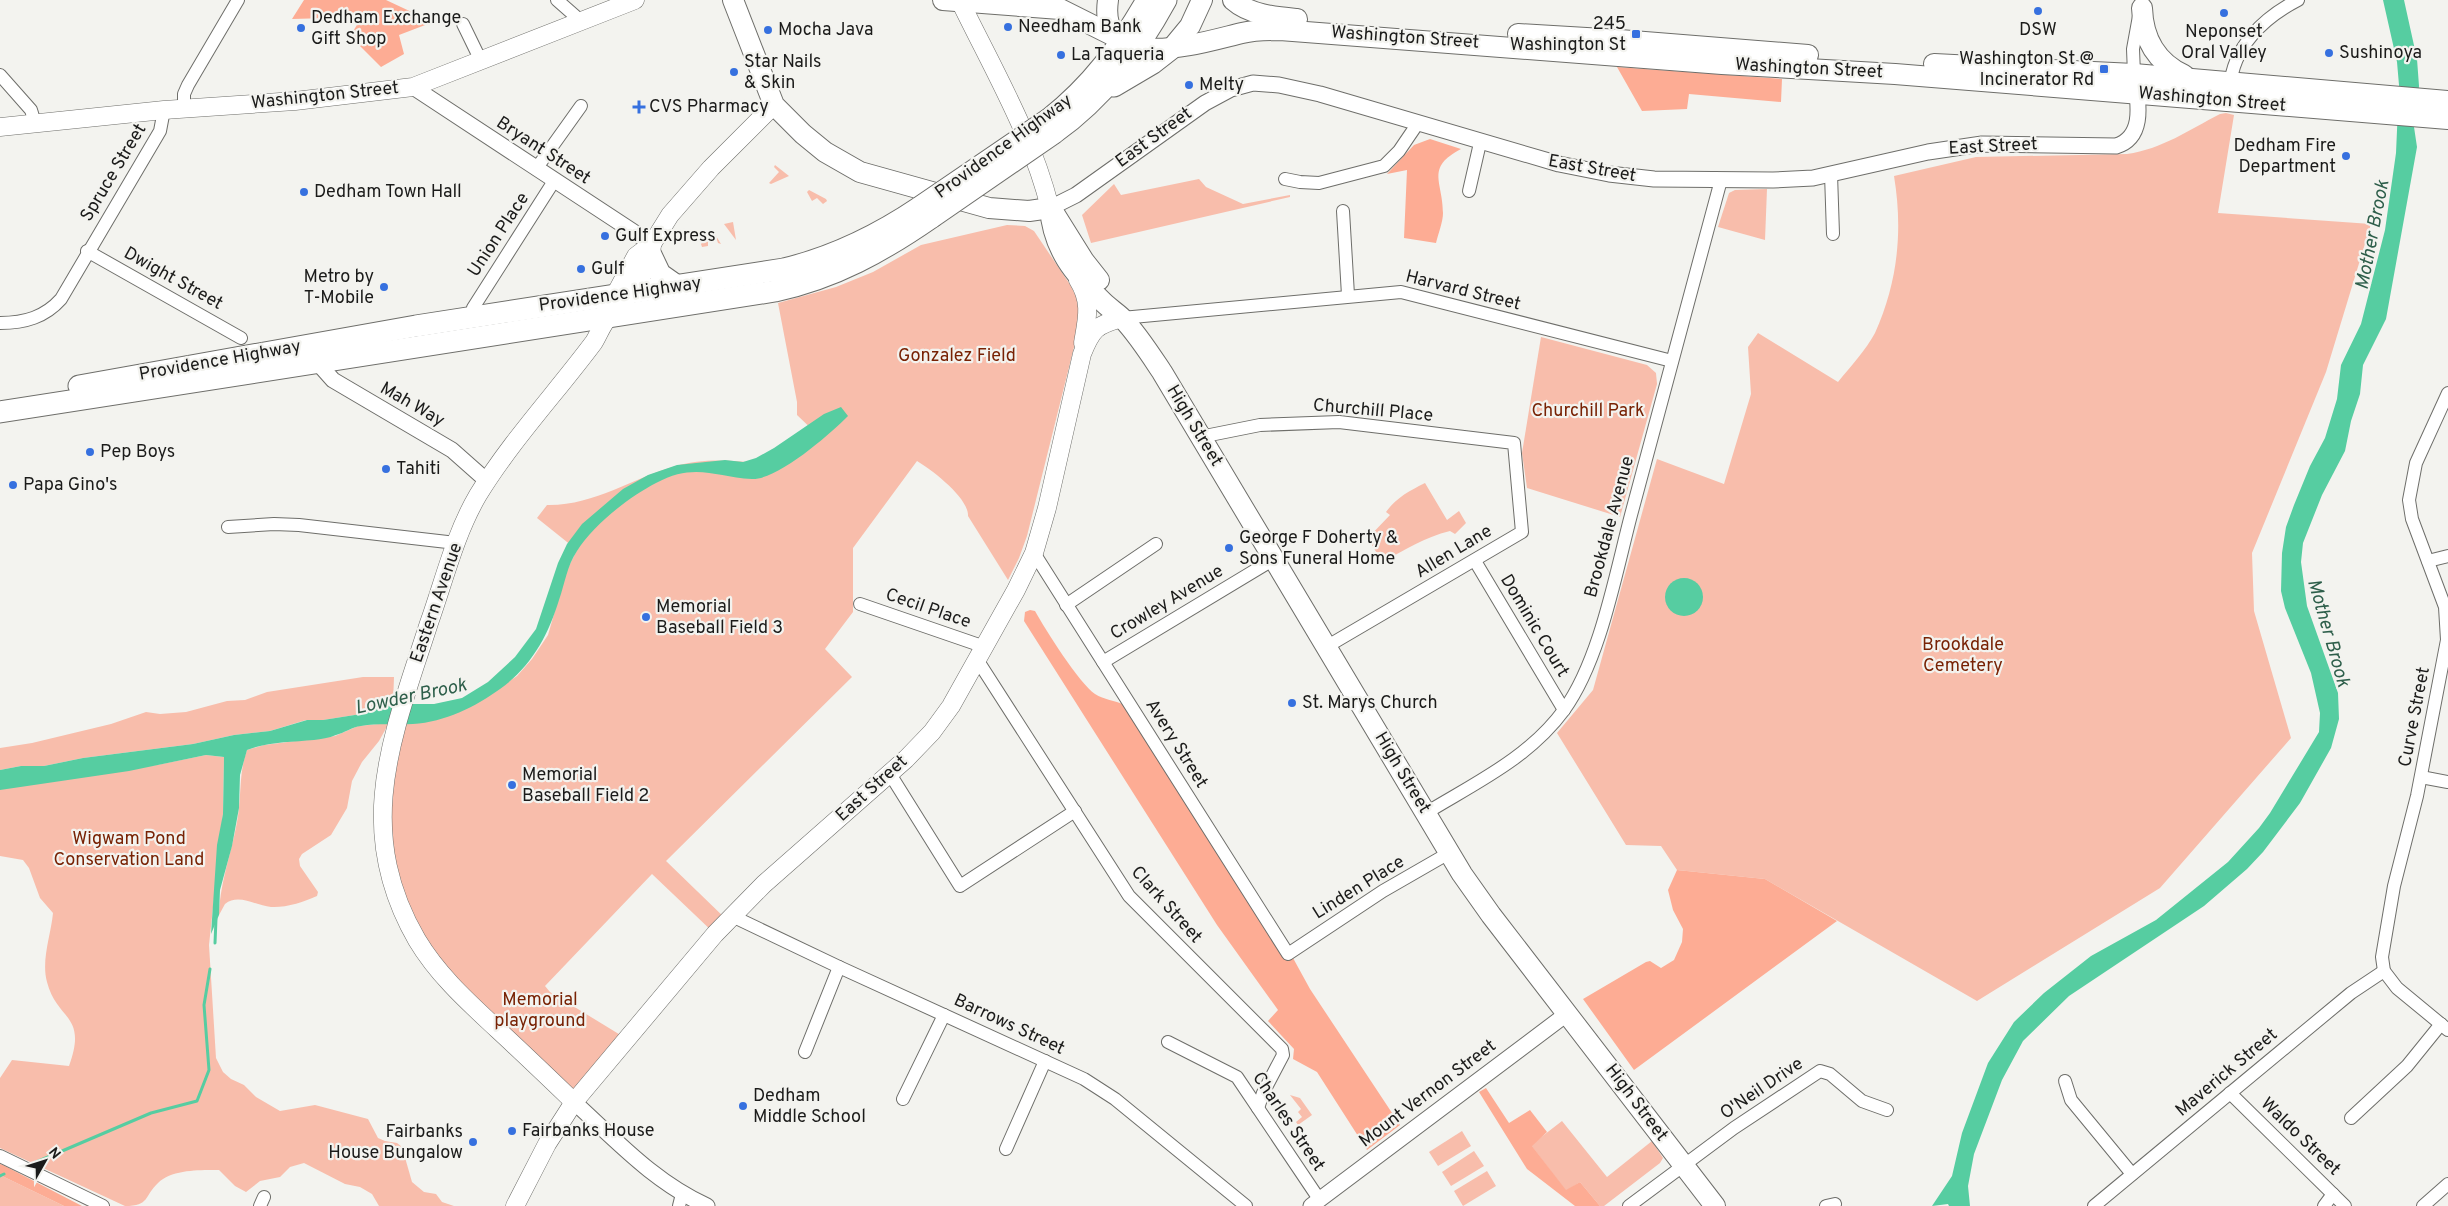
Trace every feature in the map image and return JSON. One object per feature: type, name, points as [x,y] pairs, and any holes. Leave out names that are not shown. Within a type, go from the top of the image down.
[{"type":"highway","name":"Providence Highway","points":[[0,412],[609,316],[744,297],[810,282],[874,255],[926,212],[1103,92],[1130,44],[1147,0]]},
{"type":"highway","name":"Providence Highway","points":[[1051,126],[1090,82],[1130,44],[1166,0]]},
{"type":"highway","points":[[1103,92],[1154,63],[1171,49]]},
{"type":"highway","name":"Providence Highway","points":[[0,397],[622,293],[765,273],[815,261],[926,212]]},
{"type":"highway","points":[[652,250],[660,274],[677,286]]},
{"type":"main road","name":"Washington Street","points":[[0,127],[164,110],[295,101],[413,87],[635,0]]},
{"type":"main road","points":[[734,0],[774,104],[803,134],[825,152],[860,172],[990,208],[1029,211],[1050,208],[1044,185],[1025,133],[952,1]]},
{"type":"main road","points":[[952,1],[1060,5],[1079,0]]},
{"type":"main road","points":[[1108,0],[1107,20],[1116,36],[1130,44]]},
{"type":"main road","points":[[1171,49],[1190,26],[1202,0]]},
{"type":"main road","name":"Washington Street","points":[[1233,0],[1246,9],[1290,18],[1964,66],[2191,78],[2383,105]]},
{"type":"main road","points":[[2144,4],[2145,31],[2157,56],[2168,66],[2191,78]]},
{"type":"main road","points":[[1060,5],[1130,44]]},
{"type":"main road","name":"Washington Street","points":[[1130,44],[1171,49],[1242,33],[1280,30],[1693,62],[1895,74],[2228,102],[2383,105],[2439,109]]},
{"type":"main road","name":"Eastern Avenue","points":[[574,1102],[450,984],[427,955],[408,923],[393,882],[383,828],[384,782],[396,728],[407,691],[456,543],[478,496],[487,481],[589,349],[609,316],[619,308],[622,293],[648,266],[652,250],[670,215],[696,185],[774,104]]},
{"type":"main road","name":"High Street","points":[[1050,208],[1054,238],[1071,268],[1101,300],[1122,318],[1154,359],[1449,853],[1491,915],[1715,1206]]},
{"type":"main road","name":"High Street","points":[[1050,208],[1064,227],[1084,261],[1114,300],[1122,318]]},
{"type":"main road","points":[[1071,268],[1087,295],[1087,313],[1082,354]]},
{"type":"main road","name":"East Street","points":[[515,1206],[547,1144],[574,1102],[732,916],[764,884],[890,774],[942,720],[982,654],[1034,553],[1047,508],[1082,354],[1089,335],[1105,322],[1122,318]]},
{"type":"street","points":[[184,109],[184,94],[188,85],[238,0]]},
{"type":"street","points":[[557,0],[582,22]]},
{"type":"street","points":[[2228,102],[2235,61],[2246,41],[2269,20],[2298,0]]},
{"type":"street","points":[[2134,74],[2134,49],[2144,4]]},
{"type":"street","points":[[463,24],[481,61]]},
{"type":"street","name":"East Street","points":[[1050,208],[1076,195],[1205,103],[1242,85],[1266,83],[1296,88],[1532,158],[1609,174],[1670,180],[1794,180],[1831,174],[1928,152],[1974,145],[2015,143],[2116,146],[2130,139],[2138,120],[2134,74]]},
{"type":"street","points":[[0,75],[31,110],[35,123]]},
{"type":"street","name":"Bryant Street","points":[[413,87],[554,181],[652,250]]},
{"type":"street","points":[[536,169],[581,106]]},
{"type":"street","name":"Spruce Street","points":[[0,324],[42,315],[50,311],[61,298],[160,131],[164,110]]},
{"type":"street","points":[[1285,179],[1319,183],[1384,166],[1399,151],[1418,123]]},
{"type":"street","points":[[1469,191],[1480,143]]},
{"type":"street","points":[[1831,174],[1833,234]]},
{"type":"street","name":"Brookdale Avenue","points":[[1426,813],[1518,757],[1544,734],[1564,710],[1579,685],[1608,602],[1721,180]]},
{"type":"street","name":"Union Place","points":[[472,308],[554,181]]},
{"type":"street","points":[[1343,211],[1348,295]]},
{"type":"street","name":"Dwight Street","points":[[87,252],[241,338]]},
{"type":"street","name":"Harvard Street","points":[[1122,318],[1217,311],[1348,295],[1389,292],[1413,294],[1672,361]]},
{"type":"street","name":"Mah Way","points":[[317,362],[333,380],[452,450],[487,481]]},
{"type":"street","name":"Curve Street","points":[[2384,971],[2383,950],[2394,886],[2446,664],[2446,615],[2410,512],[2409,492],[2420,453],[2448,392]]},
{"type":"street","name":"Churchill Place","points":[[1200,438],[1260,426],[1332,422],[1514,442]]},
{"type":"street","name":"Allen Lane","points":[[1326,647],[1522,532],[1514,442]]},
{"type":"street","points":[[228,527],[274,524],[299,525],[456,543]]},
{"type":"street","points":[[1066,605],[1156,544]]},
{"type":"street","name":"Avery Street","points":[[1034,553],[1288,954]]},
{"type":"street","points":[[2428,561],[2448,556]]},
{"type":"street","name":"Crowley Avenue","points":[[1103,662],[1274,559]]},
{"type":"street","name":"Dominic Court","points":[[1474,561],[1564,710]]},
{"type":"street","name":"Cecil Place","points":[[860,604],[982,654]]},
{"type":"street","name":"Clark Street","points":[[982,654],[1075,811],[1129,896],[1282,1049],[1283,1055],[1263,1093],[1258,1108]]},
{"type":"street","points":[[890,774],[960,886],[1075,811]]},
{"type":"street","points":[[2421,777],[2448,782]]},
{"type":"street","name":"Linden Place","points":[[1288,954],[1383,892],[1449,853]]},
{"type":"street","name":"Barrows Street","points":[[732,916],[1045,1061],[1105,1092],[1246,1206]]},
{"type":"street","points":[[805,1052],[839,967]]},
{"type":"street","points":[[2351,1118],[2444,1027],[2403,994],[2384,971]]},
{"type":"street","name":"Maverick Street","points":[[2094,1206],[2351,992],[2384,971]]},
{"type":"street","name":"Mount Vernon Street","points":[[1315,1203],[1568,1013]]},
{"type":"street","points":[[903,1099],[944,1015]]},
{"type":"street","name":"Charles Street","points":[[1168,1042],[1232,1073],[1258,1108],[1315,1203]]},
{"type":"street","points":[[1006,1149],[1045,1061]]},
{"type":"street","name":"O'Neil Drive","points":[[1684,1165],[1820,1071],[1830,1074],[1862,1101],[1887,1110]]},
{"type":"street","points":[[2065,1081],[2071,1100],[2132,1174]]},
{"type":"street","name":"Waldo Street","points":[[2230,1093],[2345,1206]]},
{"type":"street","points":[[574,1102],[680,1200],[707,1206]]},
{"type":"street","points":[[0,1156],[103,1206]]},
{"type":"street","points":[[1629,1206],[1684,1165]]},
{"type":"street","points":[[2423,1206],[2448,1184]]},
{"type":"street","points":[[2324,1206],[2333,1194]]},
{"type":"green space","name":"Brookdale Cemetery","points":[[2220,114],[2234,115],[2218,213],[2371,224],[2326,372],[2252,553],[2254,611],[2291,738],[2160,888],[1977,1001],[1765,879],[1677,870],[1661,846],[1626,845],[1557,733],[1593,690],[1657,459],[1724,484],[1751,394],[1748,347],[1758,333],[1838,382],[1863,352],[1875,333],[1889,295],[1897,256],[1898,236],[1897,196],[1894,176],[1976,157],[2127,154],[2140,152],[2164,143]]},
{"type":"green space","points":[[775,165],[789,176],[771,184],[769,183],[779,172],[774,167]]},
{"type":"green space","points":[[1199,179],[1206,187],[1243,204],[1290,195],[1290,197],[1091,243],[1082,215],[1114,184],[1121,195]]},
{"type":"green space","points":[[1767,189],[1765,240],[1718,227],[1729,193],[1735,190]]},
{"type":"green space","points":[[809,190],[827,201],[823,204],[817,198],[812,201],[807,192]]},
{"type":"green space","points":[[733,222],[736,240],[724,224]]},
{"type":"green space","points":[[1007,225],[1025,226],[1034,231],[1071,286],[1081,307],[1076,339],[1027,536],[1019,558],[1008,580],[968,516],[963,501],[949,485],[917,461],[853,548],[853,612],[825,649],[852,677],[666,861],[728,921],[715,934],[652,874],[545,986],[550,992],[627,1039],[574,1102],[439,971],[387,858],[397,723],[412,724],[480,701],[517,676],[532,659],[548,635],[566,572],[577,550],[537,518],[547,505],[581,501],[660,471],[689,463],[714,460],[779,465],[820,437],[797,415],[797,402],[778,303],[836,287],[873,272],[921,245]]},
{"type":"green space","points":[[713,231],[721,244],[718,243],[716,237],[708,238],[708,246],[702,247],[701,244]]},
{"type":"green space","name":"Churchill Park","points":[[1541,337],[1647,365],[1656,373],[1657,384],[1620,517],[1527,488],[1522,453]]},
{"type":"green space","points":[[1425,483],[1447,520],[1459,511],[1466,523],[1455,534],[1450,531],[1432,537],[1382,562],[1368,538],[1390,515],[1386,512],[1394,503],[1408,492]]},
{"type":"green space","points":[[363,677],[394,677],[393,704],[361,714],[323,720],[306,720],[270,731],[234,735],[193,744],[83,758],[44,766],[21,766],[0,770],[0,748],[32,743],[111,724],[146,712],[160,714],[186,712],[227,701],[245,700],[267,692]]},
{"type":"green space","points":[[389,723],[379,741],[362,762],[352,781],[347,808],[331,835],[302,854],[299,859],[300,866],[318,892],[317,896],[282,907],[265,906],[242,900],[230,901],[225,904],[219,915],[222,888],[237,822],[242,771],[247,750],[264,745],[335,736],[358,726]]},
{"type":"green space","name":"Wigwam Pond Conservation Land","points":[[206,755],[224,757],[223,814],[209,945],[216,1058],[223,1072],[231,1079],[244,1085],[256,1097],[280,1111],[315,1105],[368,1119],[378,1138],[397,1143],[402,1147],[412,1182],[424,1192],[436,1194],[442,1202],[454,1206],[379,1206],[372,1194],[360,1187],[345,1184],[304,1163],[290,1167],[280,1177],[260,1181],[246,1192],[235,1186],[219,1170],[195,1170],[179,1173],[164,1178],[143,1202],[133,1206],[125,1206],[0,1148],[0,1078],[12,1060],[69,1066],[74,1049],[75,1036],[69,1019],[52,995],[45,974],[53,913],[40,898],[29,868],[23,860],[0,856],[0,777],[157,765]]},
{"type":"green space","points":[[1290,1095],[1300,1098],[1312,1115],[1298,1125],[1296,1122],[1302,1117],[1298,1112],[1301,1109]]},
{"type":"green space","points":[[1562,1121],[1607,1177],[1652,1141],[1663,1158],[1660,1163],[1604,1206],[1600,1206],[1580,1182],[1566,1191],[1531,1145]]},
{"type":"green space","points":[[1462,1131],[1471,1146],[1438,1166],[1429,1152]]},
{"type":"green space","points":[[1474,1151],[1484,1166],[1451,1186],[1442,1172]]},
{"type":"green space","points":[[1487,1171],[1496,1186],[1463,1206],[1454,1191]]},
{"type":"green space","points":[[0,1175],[64,1206],[0,1206]]},
{"type":"shaded area","points":[[304,0],[386,0],[433,22],[399,35],[404,54],[381,67],[350,36],[362,17],[292,19]]},
{"type":"shaded area","points":[[2383,0],[2404,0],[2417,59],[2419,86],[2414,127],[2417,147],[2386,319],[2363,365],[2360,394],[2351,421],[2345,451],[2322,495],[2303,543],[2301,562],[2307,606],[2338,693],[2339,719],[2331,748],[2300,803],[2263,852],[2247,869],[2204,906],[2069,996],[2023,1041],[2002,1080],[1974,1154],[1968,1186],[1970,1206],[1949,1206],[1948,1204],[1932,1206],[1952,1176],[1962,1133],[1988,1063],[2014,1022],[2044,993],[2091,956],[2156,920],[2228,862],[2270,813],[2319,732],[2320,713],[2311,673],[2285,608],[2281,591],[2282,553],[2286,527],[2294,505],[2310,466],[2325,438],[2337,399],[2341,365],[2361,324],[2385,230],[2396,153],[2399,85],[2397,62]]},
{"type":"shaded area","points":[[1617,67],[1782,79],[1781,102],[1689,94],[1687,109],[1642,111]]},
{"type":"shaded area","points":[[1430,139],[1461,149],[1450,156],[1439,169],[1438,176],[1443,213],[1436,243],[1404,238],[1407,170],[1387,174],[1414,145]]},
{"type":"shaded area","points":[[841,407],[848,416],[803,455],[775,472],[752,479],[705,472],[682,473],[656,483],[623,504],[592,531],[574,557],[568,569],[550,626],[537,650],[521,671],[500,689],[480,702],[448,717],[425,723],[361,726],[325,738],[271,744],[247,750],[240,775],[239,808],[232,846],[220,890],[219,915],[211,934],[217,845],[223,814],[224,757],[206,755],[129,771],[0,790],[0,770],[21,766],[44,766],[83,758],[193,744],[234,735],[270,731],[307,720],[323,720],[361,714],[393,704],[434,704],[462,698],[488,682],[515,657],[536,629],[558,563],[567,544],[582,524],[623,489],[648,475],[677,465],[725,460],[743,462],[756,458],[824,414]]},
{"type":"shaded area","points":[[1684,578],[1698,583],[1703,597],[1698,611],[1684,616],[1670,611],[1665,597],[1670,583]]},
{"type":"shaded area","points":[[1035,611],[1063,655],[1088,688],[1098,696],[1124,705],[1287,958],[1293,958],[1310,989],[1400,1125],[1367,1150],[1317,1072],[1293,1059],[1294,1049],[1268,1021],[1278,1010],[1217,925],[1024,621],[1025,612]]},
{"type":"shaded area","points":[[1677,870],[1765,879],[1837,921],[1634,1070],[1583,999],[1646,962],[1650,961],[1661,968],[1674,960],[1682,942],[1683,929],[1673,910],[1668,890]]},
{"type":"shaded area","points":[[1486,1088],[1509,1123],[1530,1110],[1547,1132],[1532,1146],[1566,1190],[1580,1182],[1600,1206],[1575,1206],[1527,1169],[1479,1092]]},
{"type":"shaded area","points":[[0,1164],[82,1206],[64,1206],[0,1175]]},
{"type":"waterway","points":[[215,943],[216,919]]},
{"type":"waterway","points":[[34,1163],[151,1113],[197,1101],[209,1070],[204,1005],[210,969]]},
{"type":"waterway","points":[[0,1176],[4,1174]]},
{"type":"place","name":"DSW","points":[[2038,11]]},
{"type":"place","name":"Neponset Oral Valley","points":[[2224,13]]},
{"type":"place","name":"Needham Bank","points":[[1008,27]]},
{"type":"place","name":"Dedham Exchange Gift Shop","points":[[301,28]]},
{"type":"place","name":"Mocha Java","points":[[768,30]]},
{"type":"place","name":"245 Washington St","points":[[1636,34]]},
{"type":"place","name":"Sushinoya","points":[[2329,53]]},
{"type":"place","name":"La Taqueria","points":[[1061,55]]},
{"type":"place","name":"Washington St @ Incinerator Rd","points":[[2104,69]]},
{"type":"place","name":"Star Nails & Skin","points":[[734,72]]},
{"type":"place","name":"Melty","points":[[1189,85]]},
{"type":"place","name":"CVS Pharmacy","points":[[639,107]]},
{"type":"place","name":"Dedham Fire Department","points":[[2346,156]]},
{"type":"place","name":"Dedham Town Hall","points":[[304,192]]},
{"type":"place","name":"Gulf Express","points":[[605,236]]},
{"type":"place","name":"Gulf","points":[[581,269]]},
{"type":"place","name":"Metro by T-Mobile","points":[[384,287]]},
{"type":"place","name":"Pep Boys","points":[[90,452]]},
{"type":"place","name":"Tahiti","points":[[386,469]]},
{"type":"place","name":"Papa Gino's","points":[[13,485]]},
{"type":"place","name":"George F Doherty & Sons Funeral Home","points":[[1229,548]]},
{"type":"place","name":"Memorial Baseball Field 3","points":[[646,617]]},
{"type":"place","name":"St. Marys Church","points":[[1292,703]]},
{"type":"place","name":"Memorial Baseball Field 2","points":[[512,785]]},
{"type":"place","name":"Dedham Middle School","points":[[743,1106]]},
{"type":"place","name":"Fairbanks House","points":[[512,1131]]},
{"type":"place","name":"Fairbanks House Bungalow","points":[[473,1142]]},
{"type":"water label","name":"Mother Brook","points":[[2373,235]]},
{"type":"water label","name":"Mother Brook","points":[[2328,633]]},
{"type":"water label","name":"Lowder Brook","points":[[411,697]]},
{"type":"park label","name":"Gonzalez Field","points":[[957,356]]},
{"type":"park label","name":"Memorial playground","points":[[540,1010]]}]
